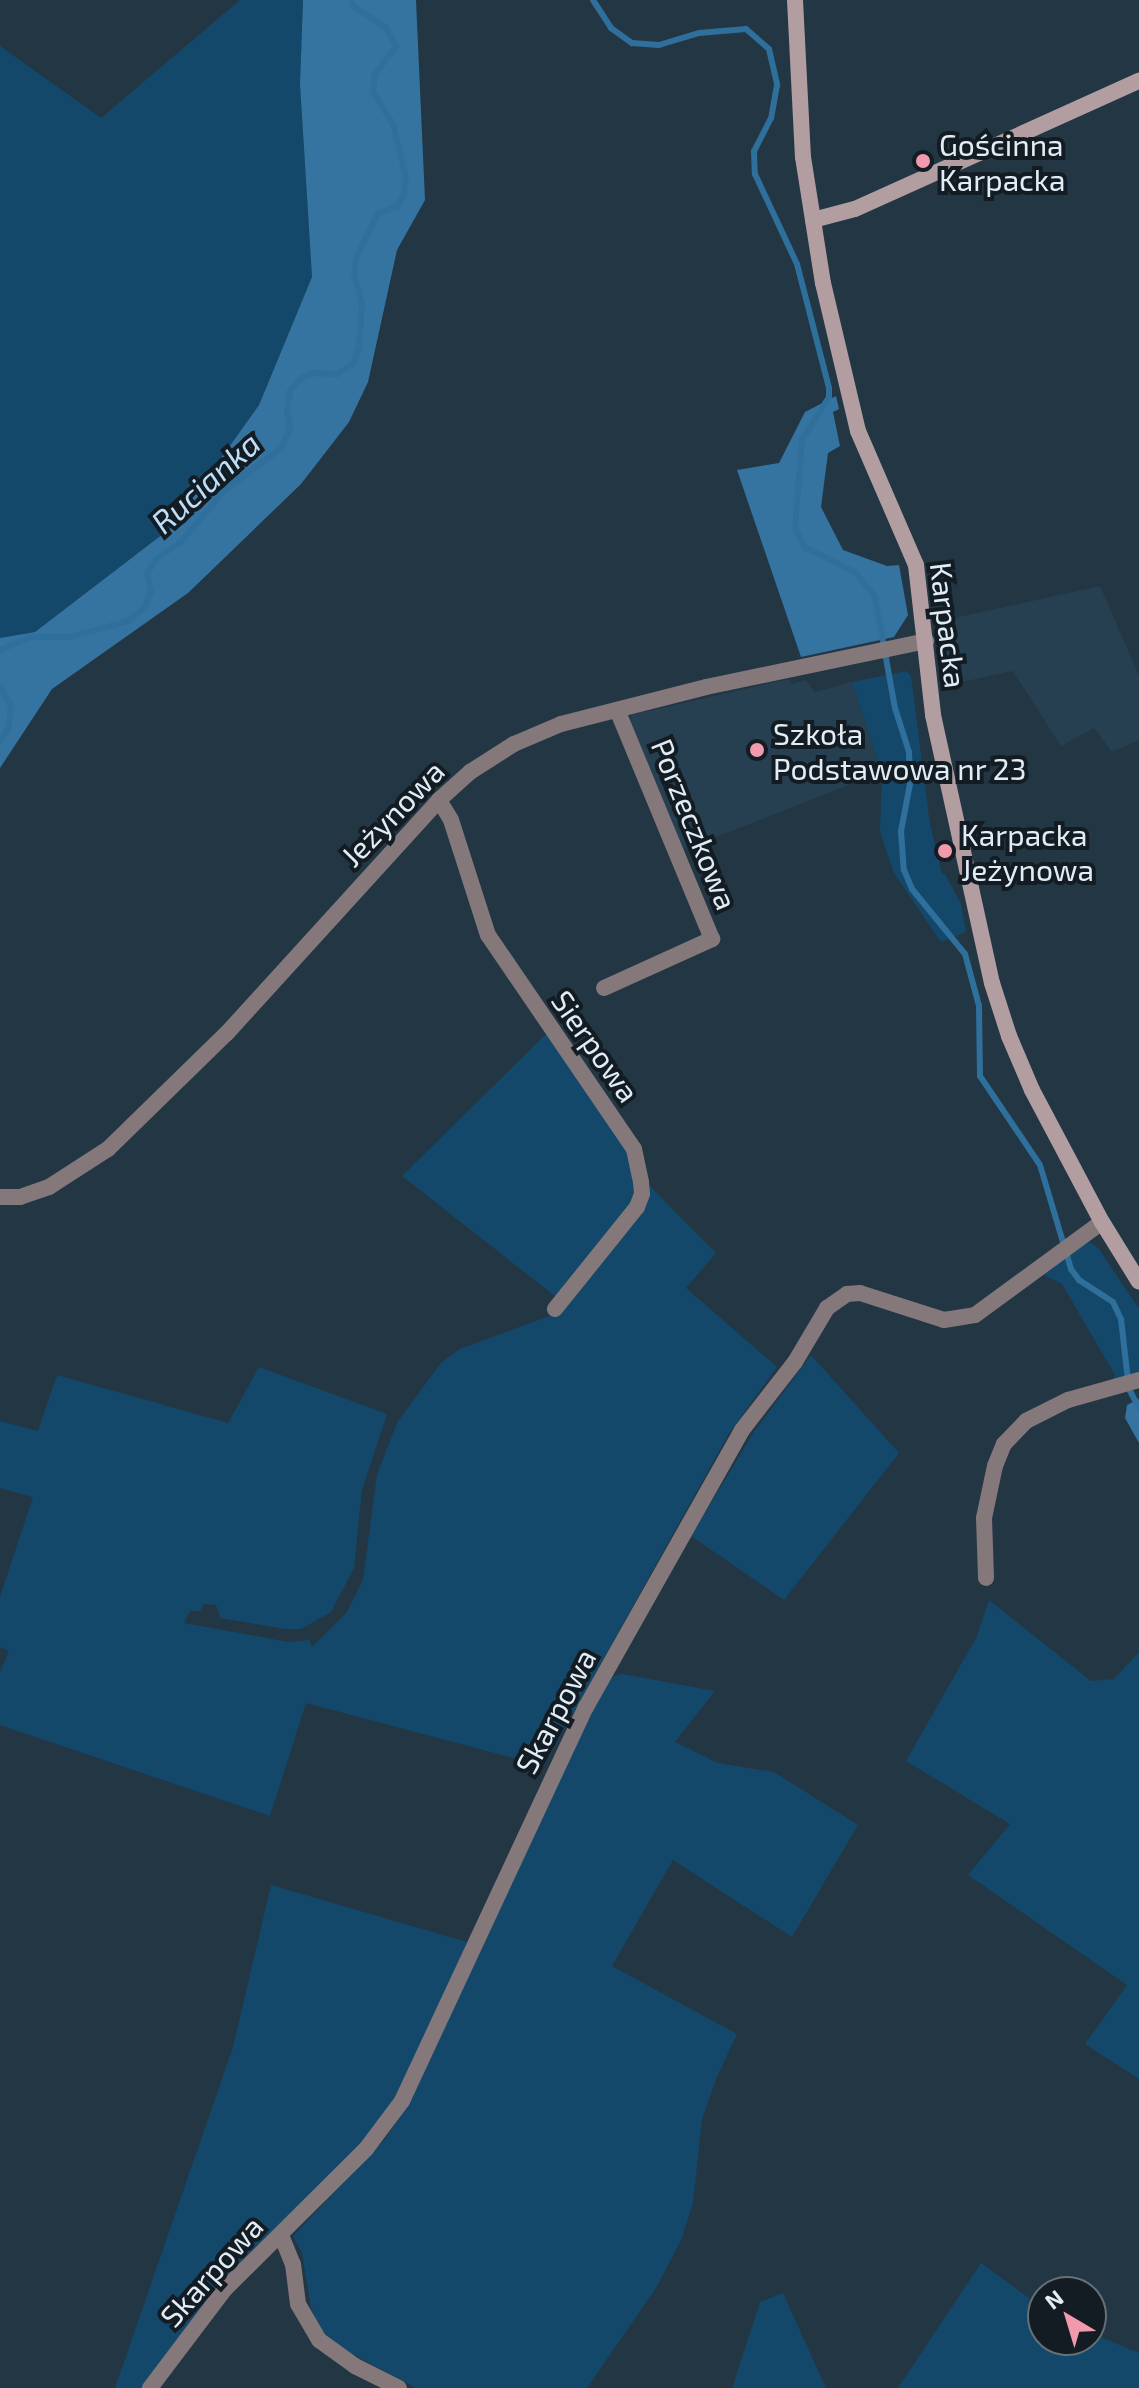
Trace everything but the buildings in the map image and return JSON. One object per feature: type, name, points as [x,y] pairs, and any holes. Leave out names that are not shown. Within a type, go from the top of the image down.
[{"type":"street","name":"Karpacka","points":[[795,0],[803,157],[823,283],[858,431],[912,554],[926,641],[933,715],[999,1009],[1032,1090],[1102,1222],[1139,1282]]},
{"type":"street","points":[[813,220],[855,209],[1139,81]]},
{"type":"street","name":"Jeżynowa","points":[[0,1197],[20,1197],[78,1172],[147,1114],[227,1033],[439,800],[470,772],[530,736],[561,724],[869,651],[926,641]]},
{"type":"street","name":"Porzeczkowa","points":[[604,988],[712,939],[617,710]]},
{"type":"street","name":"Sierpowa","points":[[439,800],[451,820],[488,935],[634,1149],[642,1194],[637,1207],[555,1309]]},
{"type":"street","name":"Skarpowa","points":[[150,2388],[199,2320],[366,2149],[402,2101],[586,1707],[742,1430],[795,1362],[827,1308],[847,1294],[860,1293],[925,1315],[958,1320],[992,1305],[1102,1222]]},
{"type":"street","points":[[986,1578],[984,1518],[995,1466],[1004,1444],[1026,1421],[1068,1400],[1139,1380]]},
{"type":"street","points":[[281,2235],[293,2264],[298,2304],[319,2340],[355,2366],[399,2388]]},
{"type":"shaded area","points":[[240,0],[303,0],[300,84],[312,277],[259,405],[172,527],[35,632],[0,638],[0,46],[101,118]]},
{"type":"shaded area","points":[[303,0],[416,0],[425,200],[397,250],[368,382],[349,422],[301,484],[188,593],[52,689],[0,768],[0,638],[35,632],[172,527],[259,405],[312,277],[300,84]]},
{"type":"shaded area","points":[[836,396],[839,409],[833,412],[840,446],[828,453],[821,507],[843,550],[887,566],[899,565],[908,615],[894,637],[801,657],[737,470],[779,463],[805,412]]},
{"type":"shaded area","points":[[1100,586],[1139,676],[1139,740],[1112,752],[1094,728],[1061,746],[1013,671],[948,685],[941,621]]},
{"type":"shaded area","points":[[906,671],[911,676],[930,824],[942,874],[945,874],[961,904],[966,932],[941,942],[894,873],[880,832],[882,772],[852,682]]},
{"type":"shaded area","name":"Szkoła Podstawowa nr 23","points":[[789,679],[792,684],[806,680],[815,692],[852,682],[882,772],[680,851],[630,728],[631,715]]},
{"type":"shaded area","points":[[548,1032],[629,1151],[637,1180],[632,1204],[556,1297],[402,1176]]},
{"type":"shaded area","points":[[647,1183],[716,1253],[686,1288],[777,1367],[728,1435],[544,1766],[306,1703],[270,1816],[0,1725],[0,1672],[9,1651],[0,1647],[0,1597],[33,1497],[0,1488],[0,1421],[38,1431],[57,1375],[228,1423],[259,1367],[387,1414],[362,1490],[354,1568],[331,1612],[301,1629],[285,1629],[220,1618],[216,1605],[204,1604],[200,1611],[190,1611],[184,1623],[289,1642],[309,1640],[312,1647],[347,1612],[363,1580],[377,1474],[398,1421],[441,1363],[460,1349],[555,1314]]},
{"type":"shaded area","points":[[1090,1242],[1099,1249],[1139,1309],[1139,1374],[1112,1383],[1115,1375],[1062,1284],[1044,1275],[1080,1245]]},
{"type":"shaded area","points":[[811,1355],[899,1453],[784,1600],[691,1536],[753,1433]]},
{"type":"shaded area","points":[[1139,1399],[1139,1443],[1125,1418],[1127,1405]]},
{"type":"shaded area","points":[[989,1600],[1091,1681],[1114,1679],[1139,1652],[1139,2079],[1085,2044],[1127,1985],[968,1875],[1010,1824],[906,1761],[976,1638]]},
{"type":"shaded area","points":[[623,1674],[715,1691],[675,1742],[718,1763],[774,1772],[858,1825],[792,1937],[673,1860],[612,1966],[737,2034],[716,2079],[702,2120],[693,2203],[681,2240],[656,2288],[587,2388],[416,2388],[337,2346],[319,2327],[311,2308],[302,2253],[293,2236],[385,2139],[402,2114],[490,1931],[557,1779],[604,1688],[614,1676]]},
{"type":"shaded area","points":[[271,1885],[467,1942],[400,2092],[362,2143],[143,2388],[115,2388],[233,2047]]},
{"type":"shaded area","points":[[981,2263],[1027,2296],[1027,2356],[1107,2356],[1107,2340],[1139,2353],[1139,2388],[898,2388]]},
{"type":"shaded area","points":[[783,2293],[826,2388],[732,2388],[760,2302]]},
{"type":"waterway","name":"Rucianka","points":[[0,650],[30,637],[71,637],[128,621],[145,607],[151,591],[147,573],[157,558],[181,542],[225,490],[282,447],[290,428],[287,411],[290,391],[301,378],[315,373],[337,374],[353,364],[359,347],[362,305],[354,274],[357,256],[378,213],[397,207],[404,195],[406,177],[393,124],[373,92],[375,74],[396,46],[386,28],[352,5],[351,0]]},
{"type":"waterway","points":[[593,0],[611,28],[632,43],[659,45],[699,33],[746,29],[769,49],[777,85],[771,118],[754,151],[755,174],[797,264],[829,388],[829,397],[802,440],[795,529],[805,547],[855,572],[875,597],[895,708],[909,752],[910,784],[901,831],[904,870],[912,889],[965,954],[979,1006],[980,1076],[1040,1165],[1071,1269],[1079,1280],[1113,1302],[1121,1319],[1129,1389],[1139,1408]]},
{"type":"waterway","name":"Rucianka","points":[[0,686],[11,706],[8,729],[0,742]]},
{"type":"place","name":"Gościnna Karpacka","points":[[923,161]]},
{"type":"place","name":"Szkoła Podstawowa nr 23","points":[[757,750]]},
{"type":"place","name":"Karpacka Jeżynowa","points":[[945,851]]}]
